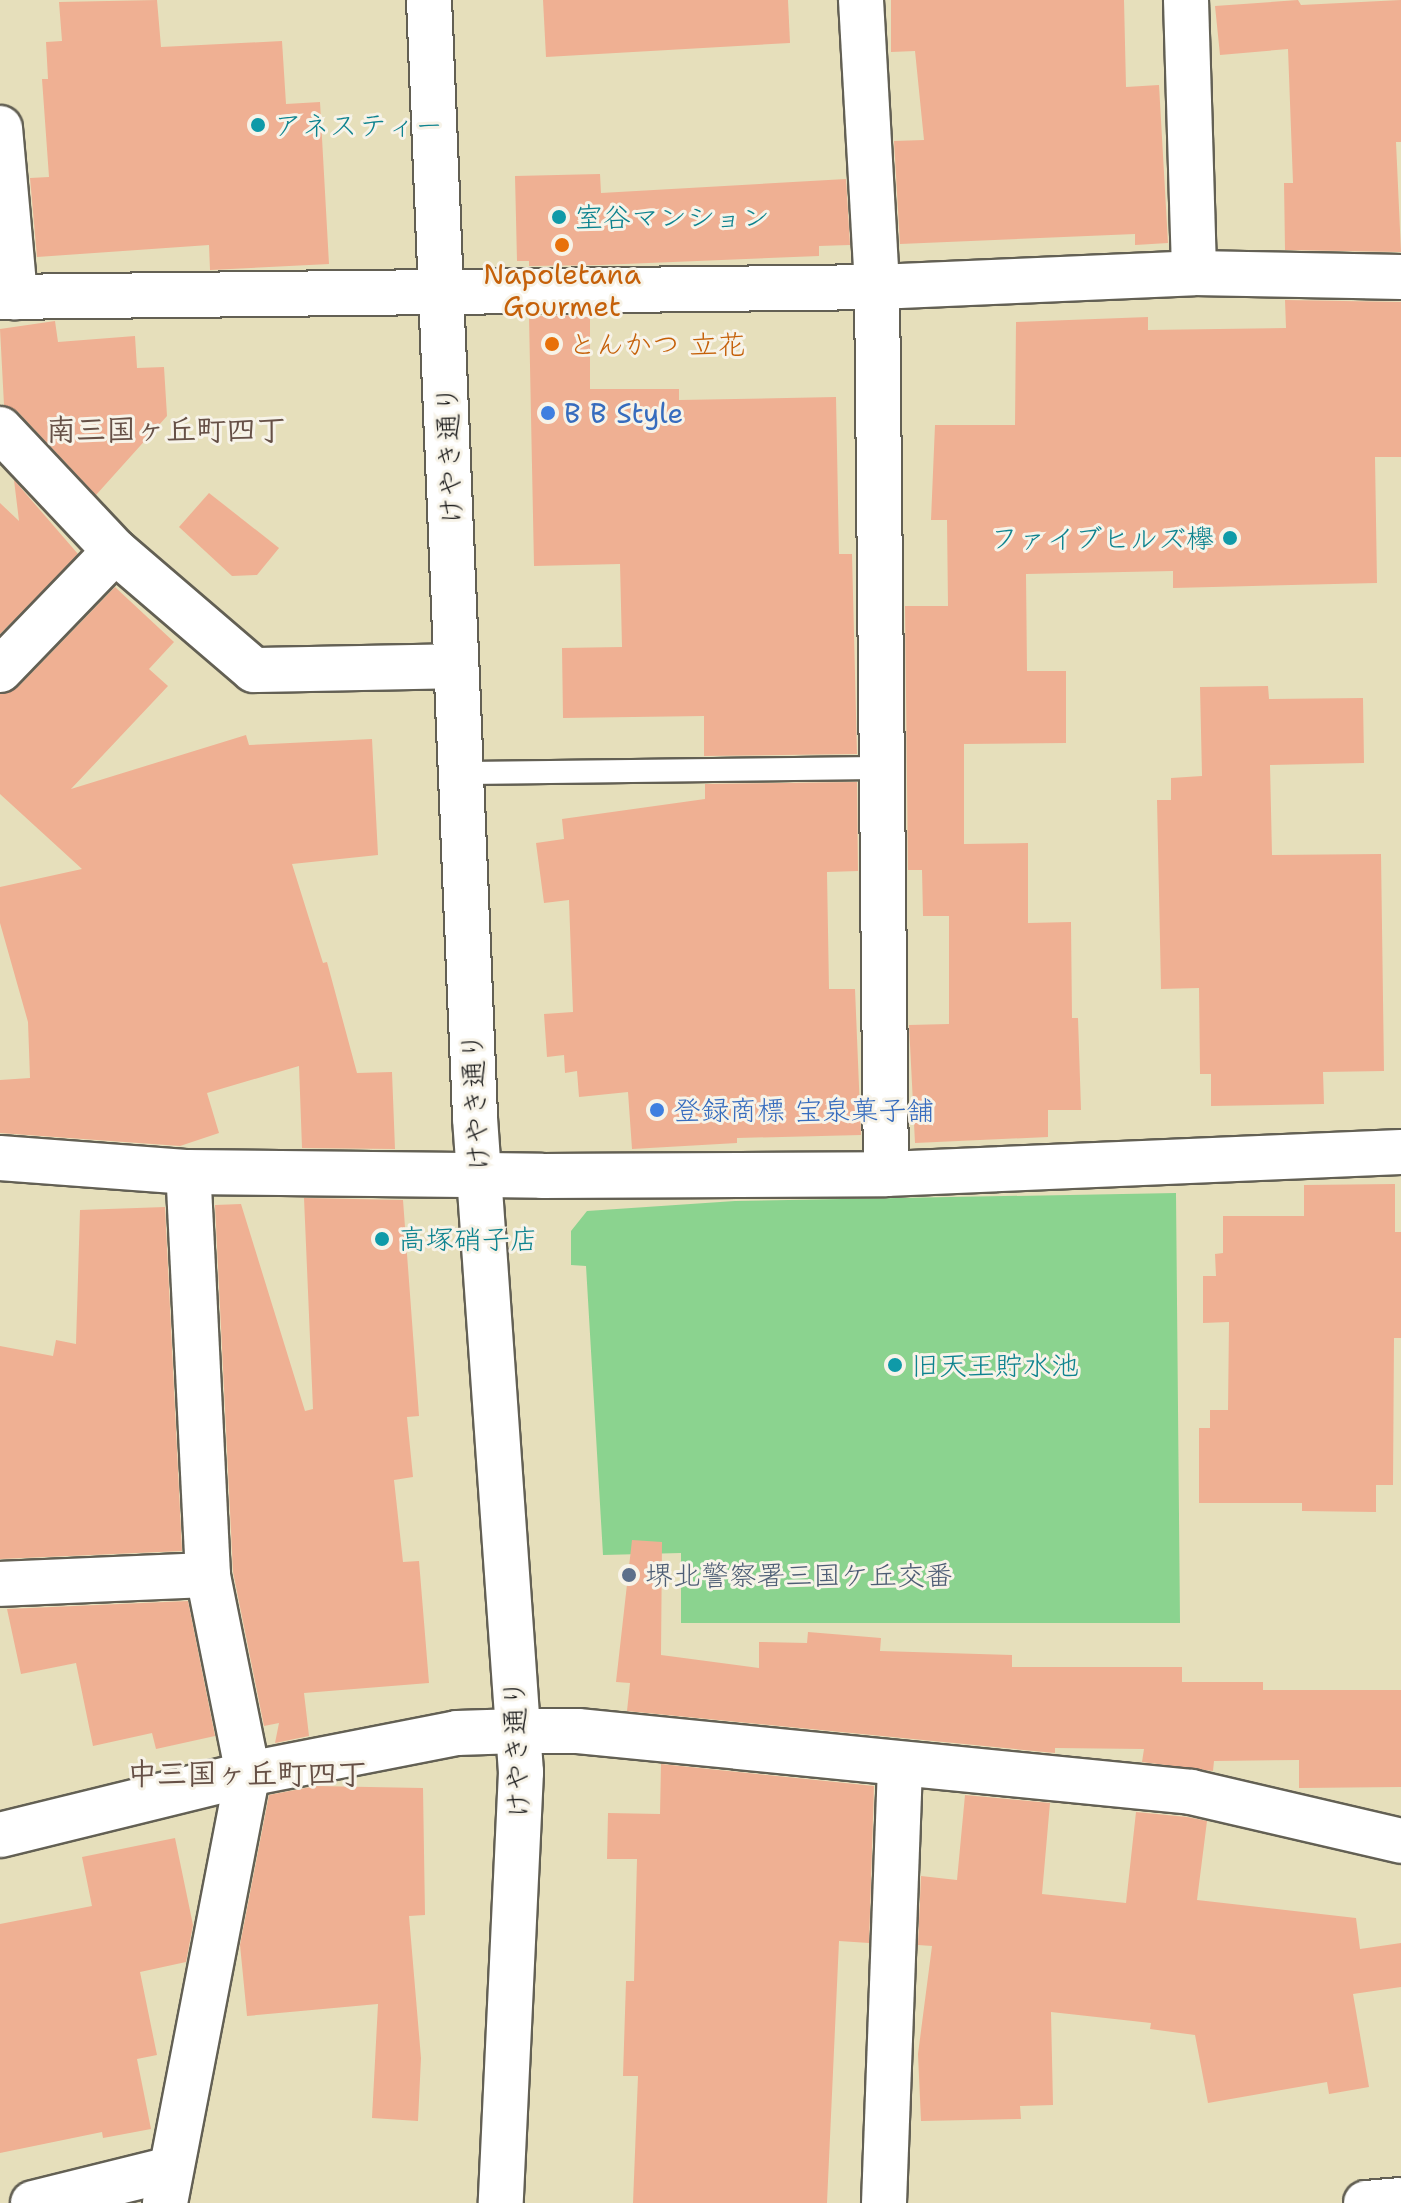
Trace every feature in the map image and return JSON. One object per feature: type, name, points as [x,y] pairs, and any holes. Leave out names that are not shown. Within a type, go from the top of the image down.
[{"type":"street","name":"けやき通り","points":[[429,0],[444,293],[459,773],[479,1176],[518,1731],[516,1911],[501,2203]]},
{"type":"street","points":[[861,0],[877,287],[885,768],[886,1174]]},
{"type":"street","points":[[1186,0],[1194,273]]},
{"type":"street","points":[[0,128],[7,297],[877,287],[1194,273],[1401,277]]},
{"type":"street","points":[[0,429],[115,551],[254,670],[456,666]]},
{"type":"street","points":[[0,670],[115,551]]},
{"type":"street","points":[[0,1158],[188,1172],[479,1176],[886,1174],[1401,1152]]},
{"type":"street","points":[[33,2203],[167,2186],[248,1774],[208,1575],[188,1172]]},
{"type":"street","points":[[0,1584],[208,1575]]},
{"type":"street","points":[[0,1835],[248,1774],[457,1733],[578,1731],[900,1766],[1191,1792],[1401,1841]]},
{"type":"street","points":[[884,2203],[900,1766]]},
{"type":"street","points":[[1366,2203],[1401,2200]]},
{"type":"lane","points":[[459,773],[885,768]]},
{"type":"green space","points":[[1176,1193],[1180,1623],[681,1623],[681,1553],[603,1555],[586,1266],[571,1265],[571,1231],[587,1211],[735,1201]]},
{"type":"building","points":[[157,0],[161,47],[282,41],[286,104],[320,102],[329,264],[210,270],[209,245],[37,257],[30,178],[49,177],[42,79],[48,79],[46,42],[62,41],[59,2]]},
{"type":"building","points":[[543,0],[788,0],[790,43],[546,57]]},
{"type":"building","points":[[891,0],[1124,0],[1126,87],[1159,85],[1168,243],[1135,245],[1135,234],[900,244],[894,141],[924,140],[915,51],[891,52]]},
{"type":"building","points":[[1298,0],[1301,5],[1401,0],[1401,142],[1396,142],[1401,252],[1285,250],[1284,183],[1293,183],[1288,49],[1220,55],[1215,6]]},
{"type":"building","points":[[600,174],[601,193],[846,179],[850,245],[819,246],[819,256],[600,265],[529,266],[529,261],[517,261],[515,176]]},
{"type":"building","points":[[1285,300],[1401,302],[1401,457],[1375,457],[1377,583],[1173,588],[1173,571],[1026,574],[1027,671],[1066,671],[1066,743],[964,744],[964,844],[1028,843],[1028,923],[1071,922],[1072,1018],[1078,1018],[1081,1110],[1048,1110],[1048,1137],[915,1143],[909,1025],[949,1024],[949,916],[923,916],[922,870],[908,870],[905,606],[948,606],[947,520],[931,520],[935,425],[1015,425],[1016,322],[1148,317],[1148,330],[1286,328]]},
{"type":"building","points":[[590,315],[590,389],[679,389],[679,400],[836,397],[839,554],[852,554],[857,754],[704,756],[704,716],[563,718],[562,648],[622,647],[620,564],[534,566],[529,316]]},
{"type":"building","points":[[55,321],[58,342],[135,336],[137,368],[164,367],[167,416],[96,495],[18,412],[4,405],[0,329]]},
{"type":"building","points":[[14,480],[78,554],[0,634],[0,503],[19,521]]},
{"type":"building","points":[[209,493],[279,548],[257,575],[232,576],[179,527]]},
{"type":"building","points":[[115,587],[174,642],[149,669],[168,686],[71,789],[246,735],[249,745],[372,739],[378,855],[292,864],[323,963],[327,962],[357,1073],[392,1072],[395,1149],[302,1148],[299,1066],[207,1093],[219,1133],[180,1146],[0,1133],[0,1080],[30,1078],[28,1022],[0,923],[0,887],[82,869],[0,794],[0,694],[18,687]]},
{"type":"building","points":[[1268,686],[1269,699],[1363,698],[1364,763],[1270,765],[1272,855],[1381,854],[1384,1071],[1323,1072],[1324,1104],[1211,1106],[1211,1074],[1200,1074],[1199,988],[1161,989],[1157,800],[1171,800],[1171,778],[1202,776],[1200,687]]},
{"type":"building","points":[[857,782],[858,871],[827,872],[829,989],[855,989],[861,1135],[737,1138],[737,1143],[632,1149],[628,1092],[579,1097],[577,1071],[565,1073],[564,1055],[547,1057],[544,1014],[573,1012],[569,900],[544,903],[536,843],[564,839],[562,819],[705,799],[705,784]]},
{"type":"building","points":[[1395,1184],[1395,1232],[1401,1232],[1401,1338],[1394,1338],[1393,1485],[1376,1485],[1376,1512],[1302,1511],[1302,1503],[1199,1503],[1199,1428],[1210,1428],[1210,1410],[1228,1410],[1229,1322],[1203,1323],[1203,1276],[1216,1276],[1215,1254],[1223,1253],[1223,1216],[1304,1216],[1304,1185]]},
{"type":"building","points":[[304,1198],[403,1200],[419,1416],[407,1417],[413,1477],[394,1480],[403,1562],[419,1561],[429,1683],[304,1693],[309,1736],[275,1743],[279,1723],[264,1726],[233,1572],[215,1205],[241,1204],[305,1411],[313,1409]]},
{"type":"building","points":[[165,1207],[182,1551],[0,1559],[0,1346],[53,1356],[56,1340],[76,1344],[80,1210]]},
{"type":"building","points":[[632,1540],[662,1542],[661,1655],[759,1668],[759,1642],[807,1643],[808,1632],[881,1638],[880,1651],[1012,1655],[1012,1667],[1182,1667],[1182,1682],[1263,1682],[1263,1690],[1401,1690],[1401,1787],[1299,1788],[1299,1760],[1214,1761],[1213,1771],[1142,1762],[1144,1749],[1055,1748],[1055,1753],[627,1711],[630,1683],[616,1682]]},
{"type":"building","points":[[188,1601],[215,1736],[156,1749],[152,1733],[93,1746],[76,1663],[21,1674],[7,1609]]},
{"type":"building","points":[[661,1764],[874,1786],[869,1943],[839,1941],[827,2203],[633,2203],[638,2076],[623,2076],[626,1981],[634,1981],[637,1859],[607,1859],[608,1813],[660,1814]]},
{"type":"building","points":[[316,1786],[423,1788],[425,1915],[409,1916],[421,2058],[418,2121],[372,2118],[378,2004],[247,2016],[240,1945],[269,1795]]},
{"type":"building","points":[[965,1795],[1050,1803],[1042,1894],[1126,1903],[1136,1812],[1187,1817],[1207,1821],[1197,1900],[1356,1918],[1360,1949],[1401,1943],[1401,1987],[1353,1994],[1369,2087],[1329,2094],[1327,2082],[1208,2103],[1195,2035],[1150,2029],[1151,2023],[1051,2012],[1053,2105],[1020,2106],[1021,2119],[921,2121],[918,2054],[932,1946],[918,1945],[921,1876],[957,1880]]},
{"type":"building","points":[[175,1838],[193,1925],[186,1962],[140,1972],[157,2055],[137,2059],[151,2129],[103,2138],[102,2132],[0,2153],[0,1924],[92,1906],[82,1857]]},
{"type":"place","name":"アネスティー","points":[[258,125]]},
{"type":"place","name":"室谷マンション","points":[[559,217]]},
{"type":"place","name":"Napoletana Gourmet","points":[[562,245]]},
{"type":"place","name":"とんかつ 立花","points":[[552,344]]},
{"type":"place","name":"B B Style","points":[[548,413]]},
{"type":"place","name":"ファイブヒルズ欅","points":[[1230,538]]},
{"type":"place","name":"登録商標 宝泉菓子舗","points":[[657,1110]]},
{"type":"place","name":"高塚硝子店","points":[[382,1239]]},
{"type":"place","name":"旧天王貯水池","points":[[895,1365]]},
{"type":"place","name":"堺北警察署三国ケ丘交番","points":[[629,1575]]},
{"type":"district","name":"南三国ヶ丘町四丁","points":[[166,430]]},
{"type":"district","name":"中三国ヶ丘町四丁","points":[[247,1774]]}]
